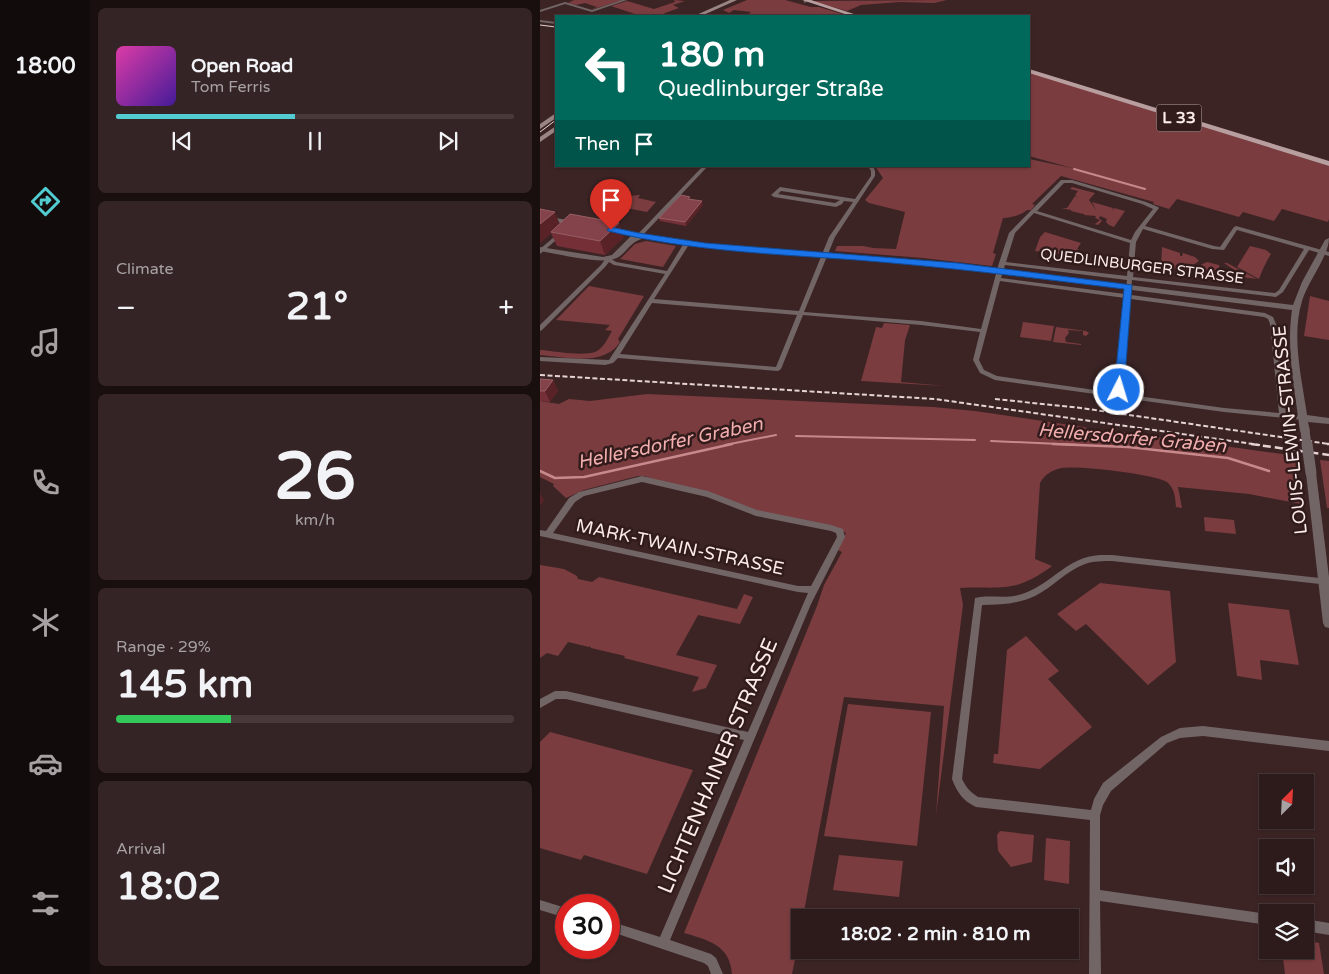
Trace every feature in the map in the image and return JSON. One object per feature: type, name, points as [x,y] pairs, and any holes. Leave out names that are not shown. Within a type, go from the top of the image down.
[{"type":"main road","points":[[699,15],[734,0]]},
{"type":"main road","points":[[710,15],[740,0]]},
{"type":"main road","points":[[807,1],[854,15]]},
{"type":"main road","name":"L 33","points":[[1030,71],[1329,164]]},
{"type":"main road","points":[[540,127],[555,115]]},
{"type":"main road","points":[[540,140],[555,129]]},
{"type":"street","points":[[540,11],[565,3],[592,11],[625,0]]},
{"type":"street","points":[[712,9],[719,10]]},
{"type":"street","points":[[540,22],[555,24]]},
{"type":"street","points":[[540,26],[555,28]]},
{"type":"street","points":[[541,250],[596,259],[608,259],[615,256],[639,236],[640,232],[705,167]]},
{"type":"street","points":[[616,356],[778,369],[824,254],[839,224],[873,176],[871,167]]},
{"type":"street","points":[[1119,395],[1133,242],[1156,210],[1156,207],[1067,181],[1061,182],[1012,234],[976,360],[979,368],[995,378],[1224,410],[1329,421]]},
{"type":"street","points":[[843,199],[836,205],[774,195],[780,189],[856,201]]},
{"type":"street","points":[[1033,211],[1133,242]]},
{"type":"street","points":[[540,217],[580,224]]},
{"type":"street","points":[[541,250],[573,223]]},
{"type":"street","points":[[1142,227],[1222,249],[1236,228],[1326,253]]},
{"type":"street","name":"QUEDLINBURGER STRASSE","points":[[608,229],[687,243],[1268,295],[1278,294],[1282,291],[1307,248]]},
{"type":"street","name":"LOUIS-LEWIN-STRASSE","points":[[1329,240],[1326,253],[1296,308],[1295,340],[1305,431],[1326,582],[1329,623]]},
{"type":"street","points":[[540,359],[611,362],[687,243]]},
{"type":"street","points":[[608,259],[614,263],[668,273]]},
{"type":"street","points":[[540,329],[604,266],[608,259]]},
{"type":"street","name":"QUEDLINBURGER STRASSE","points":[[1000,271],[1127,296],[1256,312],[1269,316]]},
{"type":"street","name":"QUEDLINBURGER STRASSE","points":[[1129,282],[1296,308]]},
{"type":"street","points":[[651,300],[894,321],[984,331]]},
{"type":"street","name":"LOUIS-LEWIN-STRASSE","points":[[1269,316],[1274,324],[1283,415]]},
{"type":"street","name":"LICHTENHAINER STRASSE","points":[[544,534],[572,500],[582,494],[634,479],[646,479],[708,494],[751,512],[840,531],[841,537],[812,590],[663,943]]},
{"type":"street","name":"MARK-TWAIN-STRASSE","points":[[544,534],[798,589],[812,590]]},
{"type":"street","points":[[1095,815],[976,802],[964,794],[960,788],[957,779],[978,601],[1002,601],[1025,597],[1082,562],[1112,558],[1326,582]]},
{"type":"street","points":[[540,704],[555,695],[566,695],[749,737]]},
{"type":"street","points":[[1095,974],[1095,815],[1098,803],[1108,787],[1164,740],[1180,733],[1213,732],[1329,746]]},
{"type":"street","points":[[1096,895],[1259,919]]},
{"type":"street","points":[[540,905],[555,910]]},
{"type":"street","points":[[1314,926],[1329,928]]},
{"type":"street","points":[[620,929],[707,958],[716,968],[717,974]]},
{"type":"shaded area","points":[[574,0],[623,0],[590,10],[597,7],[585,3],[576,5],[568,3]]},
{"type":"shaded area","points":[[674,0],[685,1],[673,5],[679,8],[663,15],[638,15],[611,6],[627,1],[654,9],[675,2]]},
{"type":"shaded area","points":[[747,0],[785,0],[846,15],[748,15],[751,12],[734,10],[729,13],[723,10]]},
{"type":"shaded area","points":[[947,0],[934,3],[900,2],[861,5],[847,11],[812,1]]},
{"type":"shaded area","points":[[1030,72],[1329,166],[1329,219],[1328,222],[1282,209],[1274,221],[1243,212],[1239,217],[1177,199],[1169,209],[1153,204],[1154,202],[1061,176],[1032,204],[1035,205],[1031,210],[1016,216],[1003,218],[993,253],[996,254],[992,266],[835,251],[837,246],[896,249],[905,212],[869,203],[865,200],[883,178],[876,167],[1030,167],[1030,159],[1072,168],[1030,156]]},
{"type":"shaded area","points":[[1072,187],[1095,193],[1089,200],[1096,210],[1092,202],[1113,208],[1112,211],[1114,208],[1125,211],[1114,227],[1106,222],[1107,219],[1100,216],[1099,218],[1102,221],[1098,225],[1075,219],[1095,224],[1100,220],[1095,218],[1096,216],[1084,215],[1084,213],[1062,208],[1067,208],[1075,196],[1078,197],[1075,195],[1078,191],[1070,189]]},
{"type":"shaded area","points":[[640,195],[638,198],[656,202],[647,212],[621,207],[630,196]]},
{"type":"shaded area","points":[[1045,232],[1081,243],[1077,249],[1079,250],[1074,256],[1035,251],[1040,237]]},
{"type":"shaded area","points":[[646,241],[676,246],[663,267],[620,259],[635,244]]},
{"type":"shaded area","points":[[1250,246],[1266,250],[1271,254],[1259,279],[1237,267]]},
{"type":"shaded area","points":[[1162,247],[1180,253],[1180,256],[1183,253],[1195,257],[1199,261],[1186,270],[1161,267]]},
{"type":"shaded area","points":[[1207,262],[1219,265],[1220,271],[1239,273],[1224,263],[1227,263],[1257,279],[1190,270]]},
{"type":"shaded area","points":[[589,286],[644,296],[618,339],[620,342],[613,350],[595,358],[584,359],[540,355],[540,350],[586,354],[597,351],[604,345],[612,331],[605,330],[610,325],[556,320]]},
{"type":"shaded area","points":[[1310,296],[1329,301],[1329,340],[1304,336]]},
{"type":"shaded area","points":[[1023,322],[1054,326],[1051,341],[1020,337]]},
{"type":"shaded area","points":[[884,323],[910,325],[905,340],[901,382],[945,386],[861,381],[876,327],[882,328]]},
{"type":"shaded area","points":[[1056,327],[1086,331],[1089,333],[1086,336],[1083,335],[1083,331],[1068,330],[1069,333],[1065,338],[1066,342],[1081,345],[1053,342]]},
{"type":"shaded area","points":[[647,394],[933,407],[975,411],[1084,427],[1096,431],[1110,430],[1296,456],[1301,504],[1249,494],[1178,487],[1182,508],[1176,507],[1173,490],[1167,482],[1148,476],[1070,467],[1052,471],[1047,475],[1040,483],[1035,559],[1052,566],[1039,575],[1018,585],[998,588],[960,588],[963,605],[936,815],[944,706],[844,697],[804,909],[791,909],[791,959],[795,959],[792,974],[732,974],[727,956],[722,950],[709,941],[684,933],[824,585],[842,552],[838,550],[846,533],[838,528],[746,509],[644,476],[584,490],[566,498],[553,486],[554,484],[540,477],[540,401],[559,404],[569,399],[590,401]]},
{"type":"shaded area","points":[[1320,460],[1329,461],[1329,508],[1327,508]]},
{"type":"shaded area","points":[[1204,517],[1234,520],[1236,534],[1205,531]]},
{"type":"shaded area","points":[[540,565],[564,569],[577,576],[578,579],[592,582],[599,577],[737,609],[744,594],[753,597],[740,624],[698,615],[676,655],[717,665],[706,688],[692,692],[699,677],[624,658],[625,656],[591,648],[590,646],[568,642],[558,656],[547,653],[540,658]]},
{"type":"shaded area","points":[[1100,583],[1170,591],[1176,662],[1148,685],[1086,624],[1076,631],[1057,614]]},
{"type":"shaded area","points":[[1228,603],[1289,610],[1299,665],[1260,660],[1262,680],[1237,676]]},
{"type":"shaded area","points":[[1026,636],[1059,671],[1048,679],[1092,727],[1040,769],[993,763],[994,754],[998,754],[1007,650]]},
{"type":"shaded area","points":[[848,704],[931,712],[917,846],[824,836]]},
{"type":"shaded area","points":[[550,732],[693,770],[647,874],[584,855],[581,860],[540,848],[540,742]]},
{"type":"shaded area","points":[[1000,831],[1034,835],[1032,862],[1011,867],[998,851],[997,835]]},
{"type":"shaded area","points":[[1046,838],[1070,841],[1069,884],[1044,880]]},
{"type":"shaded area","points":[[839,855],[903,861],[899,897],[833,890]]},
{"type":"shaded area","points":[[1314,942],[1319,943],[1324,974],[1285,974],[1283,959],[1314,959]]},
{"type":"building","points":[[681,195],[690,197],[688,199],[702,201],[685,222],[659,218]]},
{"type":"building","points":[[540,209],[555,212],[540,224]]},
{"type":"building","points":[[570,214],[619,223],[600,241],[551,232]]},
{"type":"building","points":[[540,379],[553,380],[545,391],[540,391]]},
{"type":"waterway","points":[[1074,169],[1145,189]]},
{"type":"waterway","name":"Hellersdorfer Graben","points":[[725,445],[776,435]]},
{"type":"waterway","name":"Hellersdorfer Graben","points":[[796,436],[975,440]]},
{"type":"waterway","name":"Hellersdorfer Graben","points":[[991,441],[1081,445]]},
{"type":"waterway","name":"Hellersdorfer Graben","points":[[540,471],[555,478],[584,477],[732,444]]},
{"type":"waterway","name":"Hellersdorfer Graben","points":[[1053,444],[1128,447],[1228,458],[1269,471]]},
{"type":"tram line","points":[[540,25],[555,27]]},
{"type":"tram line","points":[[540,132],[555,121]]},
{"type":"railway","points":[[540,375],[935,399],[1260,445]]},
{"type":"railway","points":[[995,399],[1081,408],[1329,444],[1327,444]]},
{"type":"railway","points":[[1251,444],[1329,455]]},
{"type":"route","points":[[611,230],[705,246],[898,260],[1128,286],[1119,390]]}]
